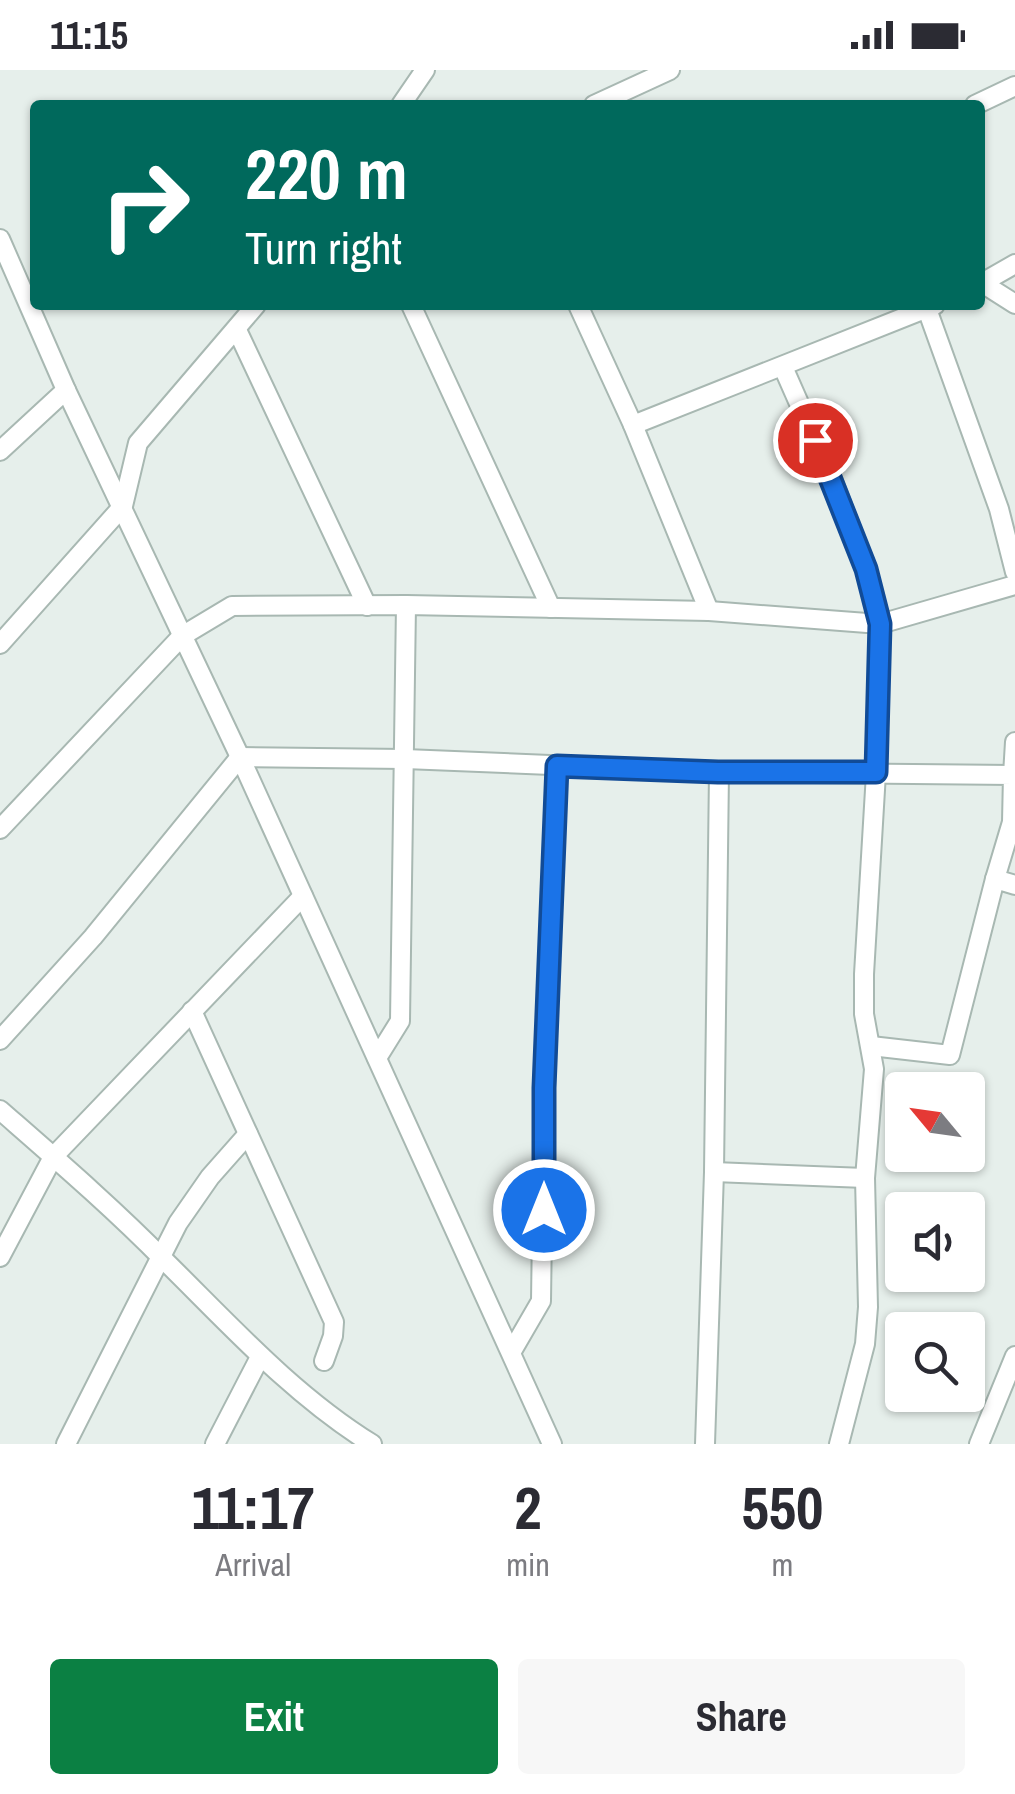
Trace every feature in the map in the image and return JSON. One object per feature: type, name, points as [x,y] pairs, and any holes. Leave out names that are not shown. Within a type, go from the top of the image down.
[{"type":"street","points":[[404,100],[425,70]]},
{"type":"street","points":[[605,100],[670,70]]},
{"type":"street","points":[[985,100],[1015,86]]},
{"type":"street","points":[[1,246],[240,756],[552,1444]]},
{"type":"street","points":[[985,282],[1015,264]]},
{"type":"street","points":[[985,286],[1015,304]]},
{"type":"street","points":[[0,644],[124,506],[138,443],[252,310]]},
{"type":"street","points":[[413,310],[551,608]]},
{"type":"street","points":[[580,310],[633,425],[709,611]]},
{"type":"street","points":[[633,425],[924,310]]},
{"type":"street","points":[[932,310],[1014,562]]},
{"type":"street","points":[[237,330],[367,606]]},
{"type":"street","points":[[783,367],[866,569],[880,624],[864,974],[864,1014],[874,1069],[865,1178],[868,1307],[864,1344],[839,1444]]},
{"type":"street","points":[[0,451],[66,390]]},
{"type":"street","points":[[0,828],[182,636],[232,606],[709,611],[880,624],[1015,586]]},
{"type":"street","points":[[378,1058],[400,1021],[406,605]]},
{"type":"street","points":[[871,1046],[950,1055],[1013,823],[1015,742]]},
{"type":"street","points":[[240,756],[718,772],[1013,775]]},
{"type":"street","points":[[0,1040],[93,936],[240,756]]},
{"type":"street","points":[[512,1351],[542,1301],[544,1088],[557,766]]},
{"type":"street","points":[[705,1444],[714,1172],[718,772]]},
{"type":"street","points":[[995,878],[1015,885]]},
{"type":"street","points":[[0,1257],[53,1157],[303,896]]},
{"type":"street","points":[[192,1011],[334,1322],[324,1361]]},
{"type":"street","points":[[0,1110],[162,1258],[260,1357],[338,1422],[372,1444]]},
{"type":"street","points":[[66,1444],[178,1223],[210,1177],[248,1134]]},
{"type":"street","points":[[714,1172],[865,1178]]},
{"type":"street","points":[[978,1444],[1015,1356]]},
{"type":"street","points":[[214,1444],[260,1357]]},
{"type":"route","points":[[544,1210],[544,1088],[557,766],[876,772],[880,624],[866,569],[815,440]]}]
